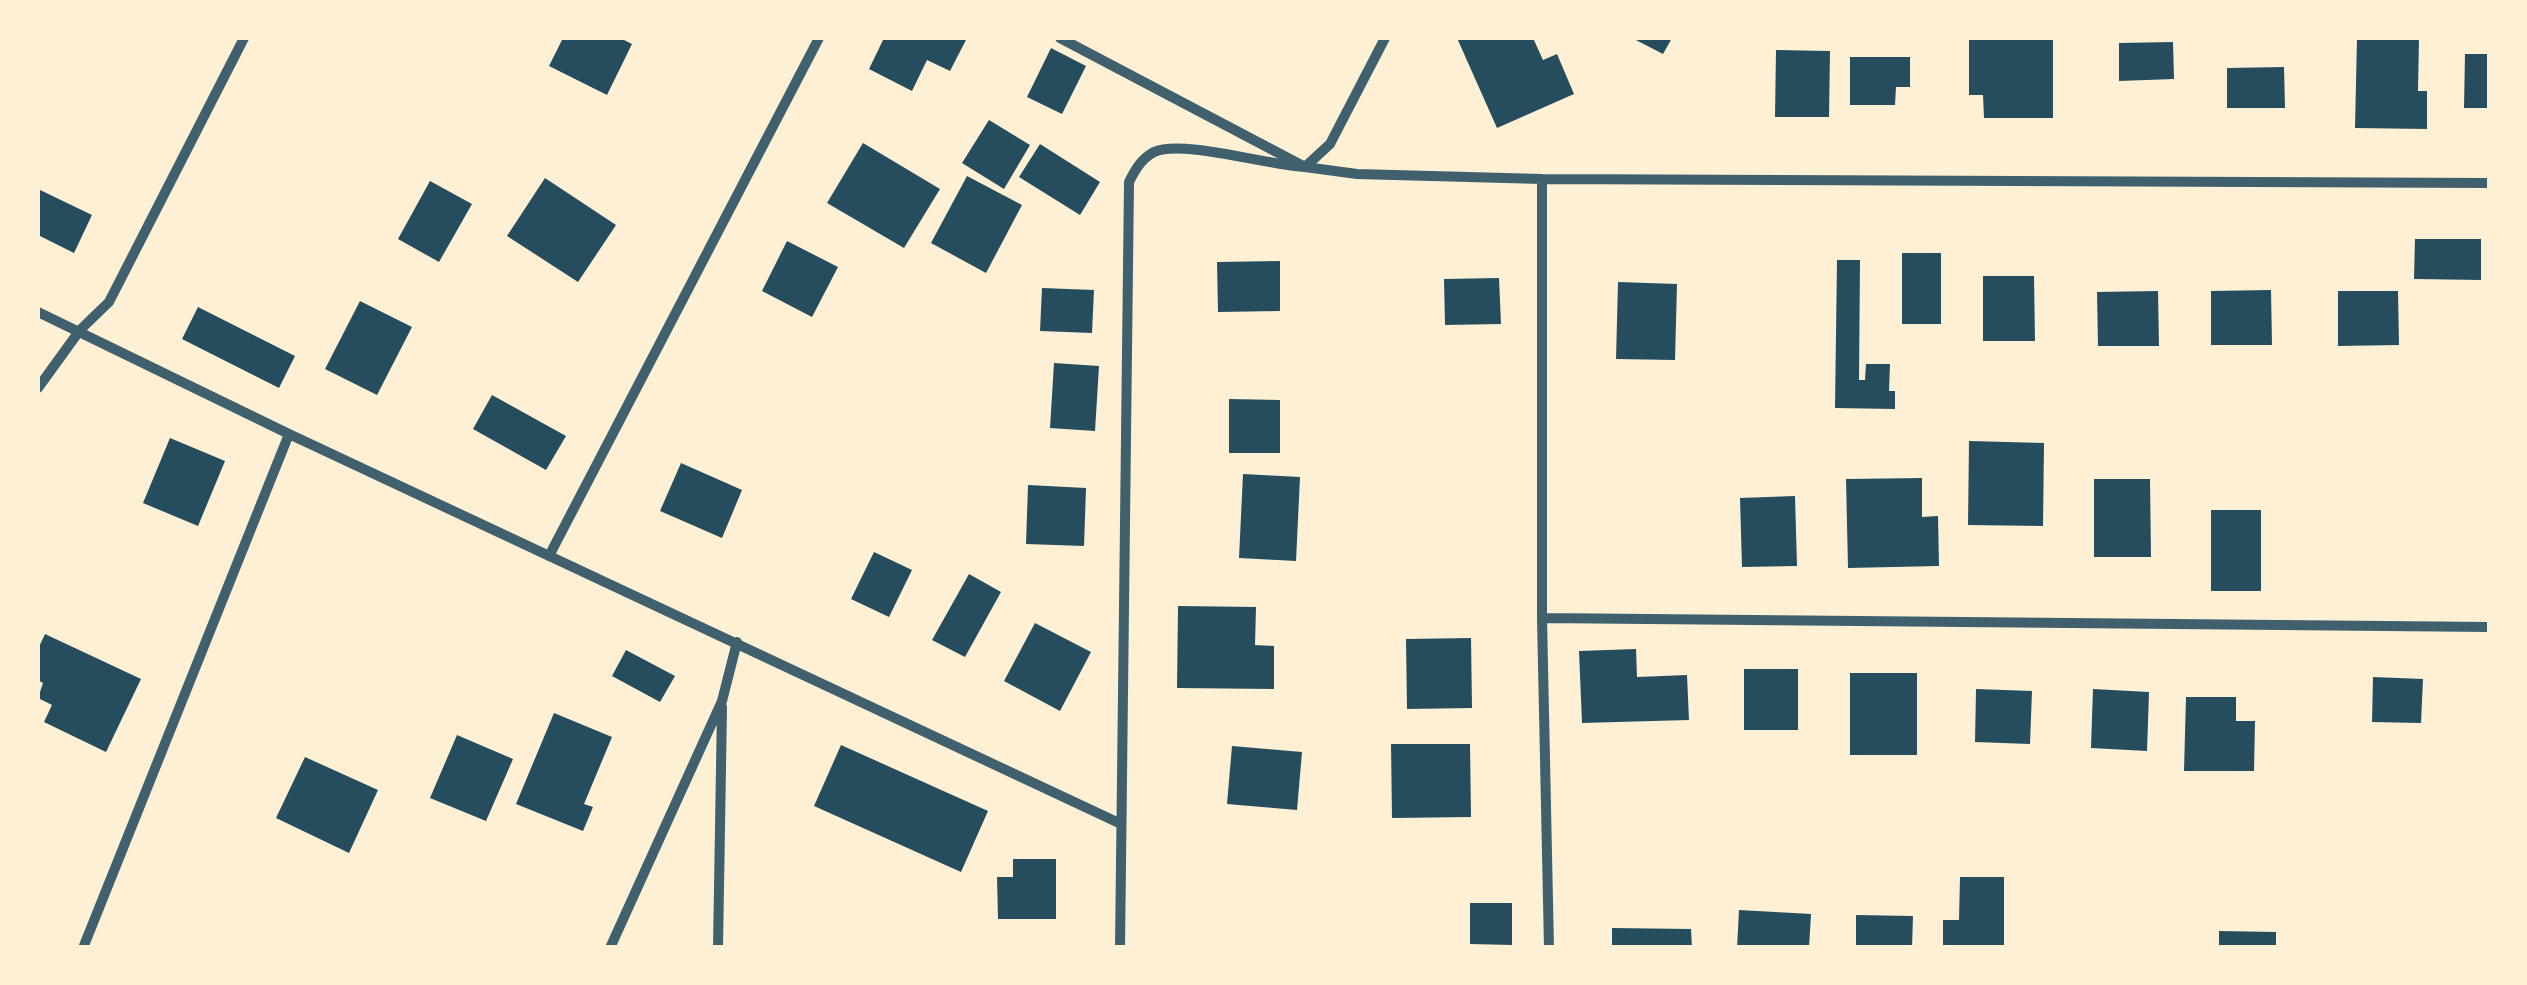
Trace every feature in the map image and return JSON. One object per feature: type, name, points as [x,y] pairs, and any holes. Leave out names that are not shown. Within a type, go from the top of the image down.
[{"type":"street","points":[[38,388],[80,330],[109,302],[244,38]]},
{"type":"street","points":[[549,556],[819,38]]},
{"type":"street","points":[[1060,38],[1305,166]]},
{"type":"street","points":[[1305,166],[1330,144],[1385,38]]},
{"type":"street","points":[[1120,948],[1128,182],[1139,164],[1158,150],[1237,154],[1286,166],[1358,174],[1542,179],[2490,183]]},
{"type":"street","points":[[1542,179],[1542,618],[1548,948]]},
{"type":"street","points":[[38,312],[1119,824]]},
{"type":"street","points":[[83,948],[289,434]]},
{"type":"street","points":[[1542,618],[2490,627]]},
{"type":"street","points":[[610,948],[722,701],[738,642]]},
{"type":"street","points":[[718,948],[722,701]]},
{"type":"building","points":[[563,38],[620,38],[632,44],[607,95],[549,66]]},
{"type":"building","points":[[884,38],[967,38],[950,71],[927,60],[912,91],[869,69]]},
{"type":"building","points":[[1457,38],[1533,38],[1543,60],[1557,54],[1574,94],[1497,128]]},
{"type":"building","points":[[1632,38],[1672,38],[1663,54]]},
{"type":"building","points":[[1969,38],[2053,38],[2053,118],[1984,118],[1983,95],[1969,95]]},
{"type":"building","points":[[2357,38],[2419,38],[2418,91],[2427,91],[2427,129],[2355,128]]},
{"type":"building","points":[[2173,42],[2174,79],[2119,81],[2119,43]]},
{"type":"building","points":[[1051,48],[1086,66],[1062,114],[1027,97]]},
{"type":"building","points":[[1776,50],[1830,51],[1829,117],[1775,117]]},
{"type":"building","points":[[2465,54],[2490,54],[2490,108],[2464,108]]},
{"type":"building","points":[[1850,57],[1910,57],[1910,87],[1896,87],[1895,105],[1850,105]]},
{"type":"building","points":[[2284,67],[2285,108],[2227,108],[2227,68]]},
{"type":"building","points":[[989,120],[1030,145],[1004,189],[962,163]]},
{"type":"building","points":[[863,143],[940,189],[904,248],[827,203]]},
{"type":"building","points":[[1040,144],[1100,182],[1080,215],[1019,177]]},
{"type":"building","points":[[967,176],[1022,205],[986,273],[931,243]]},
{"type":"building","points":[[545,178],[616,225],[578,282],[507,236]]},
{"type":"building","points":[[430,181],[472,204],[439,262],[398,239]]},
{"type":"building","points":[[38,189],[92,215],[74,253],[38,235]]},
{"type":"building","points":[[2415,239],[2481,239],[2481,280],[2414,279]]},
{"type":"building","points":[[787,241],[838,267],[812,317],[762,291]]},
{"type":"building","points":[[1902,253],[1941,253],[1941,324],[1902,324]]},
{"type":"building","points":[[1837,260],[1860,260],[1859,380],[1865,380],[1866,364],[1890,364],[1889,391],[1895,391],[1895,409],[1835,408]]},
{"type":"building","points":[[1280,261],[1280,311],[1218,312],[1217,262]]},
{"type":"building","points":[[1983,276],[2034,276],[2035,341],[1983,341]]},
{"type":"building","points":[[1499,278],[1501,324],[1445,325],[1444,279]]},
{"type":"building","points":[[1618,282],[1677,284],[1675,360],[1616,359]]},
{"type":"building","points":[[1042,288],[1094,290],[1092,333],[1040,331]]},
{"type":"building","points":[[2271,290],[2272,345],[2211,345],[2211,291]]},
{"type":"building","points":[[2158,291],[2159,346],[2098,346],[2097,292]]},
{"type":"building","points":[[2338,291],[2398,291],[2399,345],[2338,346]]},
{"type":"building","points":[[360,301],[412,327],[377,395],[325,369]]},
{"type":"building","points":[[198,307],[295,356],[279,388],[182,339]]},
{"type":"building","points":[[1054,363],[1099,366],[1095,431],[1050,428]]},
{"type":"building","points":[[492,395],[566,436],[546,470],[473,429]]},
{"type":"building","points":[[1229,399],[1280,400],[1280,453],[1229,453]]},
{"type":"building","points":[[170,438],[225,461],[198,526],[143,503]]},
{"type":"building","points":[[1969,441],[2044,443],[2043,526],[1968,525]]},
{"type":"building","points":[[681,463],[742,490],[722,538],[660,511]]},
{"type":"building","points":[[1243,474],[1300,477],[1296,561],[1239,558]]},
{"type":"building","points":[[1922,478],[1922,517],[1938,516],[1939,566],[1848,568],[1846,479]]},
{"type":"building","points":[[2094,479],[2150,479],[2151,557],[2094,557]]},
{"type":"building","points":[[1028,485],[1086,488],[1084,546],[1026,544]]},
{"type":"building","points":[[1795,496],[1797,566],[1742,567],[1740,498]]},
{"type":"building","points":[[2211,510],[2261,510],[2261,591],[2211,591]]},
{"type":"building","points":[[874,552],[912,570],[889,617],[851,599]]},
{"type":"building","points":[[969,574],[1001,592],[965,657],[932,640]]},
{"type":"building","points":[[1178,606],[1256,607],[1255,645],[1274,646],[1274,689],[1177,688]]},
{"type":"building","points":[[1035,623],[1091,652],[1060,711],[1004,681]]},
{"type":"building","points":[[45,634],[141,679],[106,752],[44,722],[52,705],[38,698],[43,683],[38,680],[38,649]]},
{"type":"building","points":[[1471,638],[1472,708],[1407,709],[1406,639]]},
{"type":"building","points":[[1636,649],[1637,677],[1687,675],[1689,720],[1582,723],[1579,651]]},
{"type":"building","points":[[626,650],[675,676],[660,702],[612,676]]},
{"type":"building","points":[[1744,669],[1798,669],[1798,730],[1744,730]]},
{"type":"building","points":[[1850,673],[1917,673],[1917,755],[1850,755]]},
{"type":"building","points":[[2373,677],[2423,679],[2421,723],[2372,722]]},
{"type":"building","points":[[1976,689],[2032,691],[2030,744],[1975,742]]},
{"type":"building","points":[[2093,689],[2149,692],[2147,751],[2091,748]]},
{"type":"building","points":[[2186,697],[2236,697],[2236,721],[2255,721],[2254,771],[2184,771]]},
{"type":"building","points":[[554,713],[612,737],[584,804],[593,807],[583,831],[516,804]]},
{"type":"building","points":[[457,735],[513,759],[486,821],[430,798]]},
{"type":"building","points":[[1391,744],[1470,744],[1471,817],[1392,818]]},
{"type":"building","points":[[841,745],[988,811],[961,872],[814,806]]},
{"type":"building","points":[[1232,746],[1302,752],[1297,810],[1227,804]]},
{"type":"building","points":[[305,757],[378,790],[349,853],[276,818]]},
{"type":"building","points":[[1013,859],[1056,859],[1056,919],[998,919],[997,877],[1013,877]]},
{"type":"building","points":[[1960,877],[2004,877],[2004,948],[1943,948],[1943,920],[1959,920]]},
{"type":"building","points":[[1470,903],[1512,903],[1512,945],[1470,944]]},
{"type":"building","points":[[1739,910],[1811,914],[1809,948],[1737,948]]},
{"type":"building","points":[[1856,915],[1913,916],[1912,948],[1856,948]]},
{"type":"building","points":[[1612,928],[1691,929],[1692,948],[1612,948]]},
{"type":"building","points":[[2219,931],[2276,932],[2276,948],[2219,948]]}]
